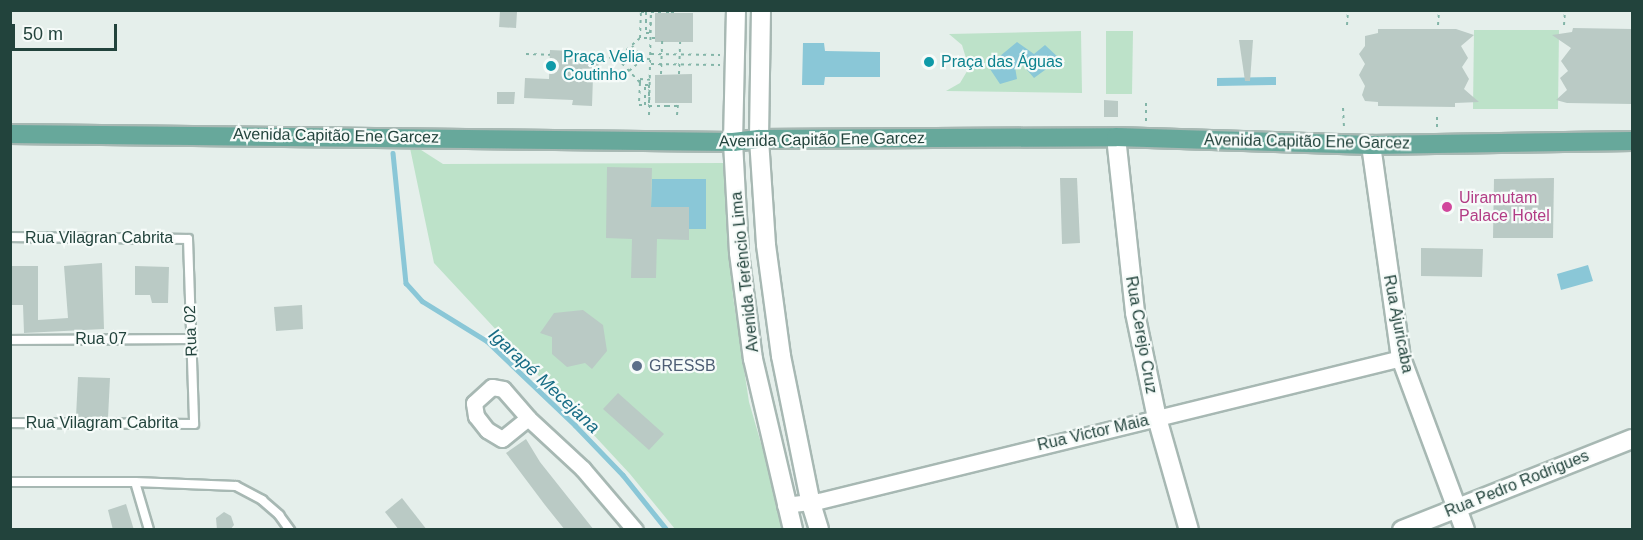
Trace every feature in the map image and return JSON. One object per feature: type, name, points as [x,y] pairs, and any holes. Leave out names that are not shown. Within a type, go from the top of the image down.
[{"type":"main road","name":"Avenida Capitão Ene Garcez","points":[[10,134],[733,142],[759,139],[1116,137],[1371,145],[1632,141]]},
{"type":"street","name":"Avenida Terêncio Lima","points":[[736,10],[733,142],[739,253],[753,359],[785,505],[793,530]]},
{"type":"street","name":"Avenida Terêncio Lima","points":[[761,10],[759,139],[765,245],[779,345],[810,500],[819,530]]},
{"type":"street","name":"Rua Cerejo Cruz","points":[[1116,137],[1135,313],[1157,418],[1189,530]]},
{"type":"street","name":"Rua Ajuricaba","points":[[1371,145],[1401,358],[1455,509],[1465,530]]},
{"type":"street","name":"Rua Victor Maia","points":[[785,505],[810,500],[819,501],[1401,358]]},
{"type":"street","points":[[528,418],[583,469],[635,530]]},
{"type":"street","name":"Rua Pedro Rodrigues","points":[[1402,530],[1632,439]]},
{"type":"lane","name":"Rua Vilagran Cabrita","points":[[10,237],[188,239]]},
{"type":"lane","name":"Rua 02","points":[[188,239],[194,423]]},
{"type":"lane","name":"Rua 07","points":[[10,340],[191,339]]},
{"type":"lane","name":"Rua Vilagram Cabrita","points":[[10,423],[194,423]]},
{"type":"lane","points":[[10,482],[135,482],[236,486],[262,500],[279,515],[290,530]]},
{"type":"lane","points":[[135,482],[149,530]]},
{"type":"path","points":[[649,115],[651,10]]},
{"type":"path","points":[[1347,25],[1348,10]]},
{"type":"path","points":[[1437,25],[1439,10]]},
{"type":"path","points":[[1564,25],[1565,10]]},
{"type":"path","points":[[640,38],[641,12],[646,12],[646,33],[650,33],[651,12],[674,12]]},
{"type":"path","points":[[640,83],[618,58],[640,38],[655,38]]},
{"type":"path","points":[[661,75],[662,41]]},
{"type":"path","points":[[679,74],[680,42]]},
{"type":"path","points":[[629,71],[644,59],[632,45]]},
{"type":"path","points":[[526,54],[550,55]]},
{"type":"path","points":[[650,54],[723,55]]},
{"type":"path","points":[[572,56],[650,59]]},
{"type":"path","points":[[650,64],[723,65]]},
{"type":"path","points":[[655,80],[640,79],[639,105],[645,105],[645,85],[650,85],[649,106],[678,105],[678,115]]},
{"type":"path","points":[[1146,103],[1146,138]]},
{"type":"path","points":[[1343,108],[1344,144]]},
{"type":"green space","points":[[1474,30],[1559,30],[1558,109],[1473,109]]},
{"type":"green space","points":[[1081,31],[1082,93],[946,91],[960,83],[969,68],[962,45],[949,34]]},
{"type":"green space","points":[[1106,31],[1133,31],[1132,94],[1106,94]]},
{"type":"green space","name":"GRESSB","points":[[410,148],[418,148],[443,164],[724,163],[733,296],[749,402],[786,529],[675,529],[630,474],[434,263]]},
{"type":"water","points":[[1017,42],[1034,54],[1045,45],[1060,59],[1034,78],[1022,64],[1015,67],[1017,79],[1000,84],[988,66]]},
{"type":"water","points":[[803,43],[824,43],[825,51],[880,52],[880,77],[825,77],[824,85],[802,85]]},
{"type":"water","points":[[1276,77],[1276,85],[1217,86],[1217,78]]},
{"type":"water","points":[[652,179],[706,179],[706,229],[689,229],[689,207],[651,207]]},
{"type":"water","points":[[1588,265],[1593,281],[1561,290],[1557,274]]},
{"type":"building","points":[[500,11],[517,12],[516,28],[499,27]]},
{"type":"building","points":[[655,13],[693,13],[693,42],[655,42]]},
{"type":"building","points":[[1573,28],[1632,29],[1632,104],[1567,103],[1556,100],[1567,90],[1560,78],[1568,71],[1561,61],[1571,48],[1552,35],[1572,32]]},
{"type":"building","points":[[1378,29],[1456,29],[1474,35],[1461,46],[1468,58],[1462,67],[1469,79],[1464,89],[1479,102],[1455,103],[1455,107],[1378,106],[1378,102],[1365,101],[1362,95],[1365,86],[1359,75],[1365,64],[1359,54],[1365,46],[1365,36],[1378,33]]},
{"type":"building","points":[[1239,40],[1253,40],[1250,81],[1245,81]]},
{"type":"building","points":[[550,50],[572,51],[572,57],[599,58],[598,77],[593,77],[592,106],[572,105],[573,100],[524,98],[525,78],[549,79]]},
{"type":"building","points":[[692,74],[692,103],[655,103],[655,75]]},
{"type":"building","points":[[497,92],[515,92],[514,104],[497,104]]},
{"type":"building","points":[[1104,100],[1118,101],[1118,117],[1104,117]]},
{"type":"building","points":[[607,167],[652,168],[651,207],[689,207],[689,240],[657,239],[656,278],[631,278],[632,239],[606,238]]},
{"type":"building","points":[[1060,178],[1077,178],[1080,243],[1062,244]]},
{"type":"building","points":[[1554,178],[1553,238],[1493,238],[1494,179]]},
{"type":"building","points":[[1421,248],[1483,249],[1482,277],[1421,276]]},
{"type":"building","points":[[102,263],[104,329],[24,333],[23,305],[10,305],[10,266],[38,266],[38,320],[68,318],[64,266]]},
{"type":"building","points":[[135,266],[169,267],[168,303],[152,303],[150,295],[135,295]]},
{"type":"building","points":[[302,305],[303,329],[276,331],[274,307]]},
{"type":"building","points":[[583,310],[603,325],[607,351],[592,369],[585,363],[567,367],[552,354],[552,337],[540,333],[554,313]]},
{"type":"building","points":[[78,377],[110,378],[108,418],[76,417]]},
{"type":"building","points":[[618,393],[664,434],[649,450],[603,409]]},
{"type":"building","points":[[526,439],[540,462],[594,530],[565,530],[506,453]]},
{"type":"building","points":[[402,498],[427,530],[399,530],[385,512]]},
{"type":"building","points":[[126,504],[134,530],[113,530],[108,510]]},
{"type":"building","points":[[224,512],[231,516],[234,525],[230,530],[217,530],[216,518]]},
{"type":"waterway","name":"Igarapé Mecejana","points":[[393,153],[406,283],[422,301],[487,341],[575,425],[623,475],[667,530]]},
{"type":"place","name":"Praça das Águas","points":[[929,62]]},
{"type":"place","name":"Praça Velia Coutinho","points":[[551,66]]},
{"type":"place","name":"Uiramutam Palace Hotel","points":[[1447,207]]},
{"type":"place","name":"GRESSB","points":[[637,366]]}]
